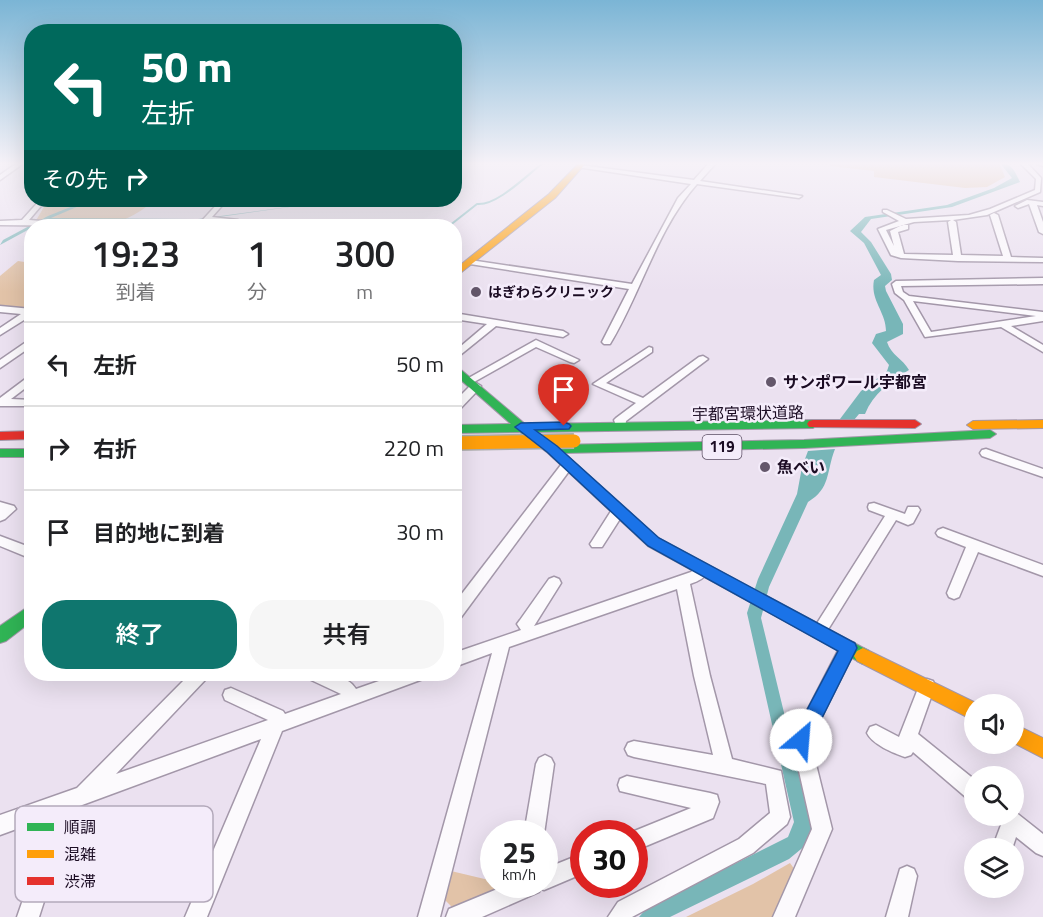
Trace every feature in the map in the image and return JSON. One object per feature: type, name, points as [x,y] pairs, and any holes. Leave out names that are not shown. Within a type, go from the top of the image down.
[{"type":"main road","points":[[462,268],[539,206]]},
{"type":"main road","points":[[462,374],[521,427],[552,449],[653,542],[848,648],[964,706]]},
{"type":"main road","name":"宇都宮環状道路","points":[[462,436],[573,437],[987,429],[1043,424]]},
{"type":"main road","name":"119","points":[[462,429],[621,426],[987,429]]},
{"type":"main road","name":"119","points":[[462,453],[804,444],[987,429]]},
{"type":"main road","name":"宇都宮環状道路","points":[[987,429],[1043,433]]},
{"type":"main road","points":[[0,436],[24,435]]},
{"type":"main road","name":"宇都宮環状道路","points":[[462,443],[573,437]]},
{"type":"main road","points":[[0,445],[24,444]]},
{"type":"main road","points":[[0,453],[24,453]]},
{"type":"main road","points":[[0,462],[24,462]]},
{"type":"main road","points":[[0,636],[24,617]]},
{"type":"main road","points":[[1024,739],[1043,749]]},
{"type":"street","points":[[607,342],[677,206]]},
{"type":"street","points":[[999,206],[974,216],[904,221],[882,229],[894,253],[902,256],[1043,260]]},
{"type":"street","points":[[885,211],[904,221],[979,221],[1021,206]]},
{"type":"street","points":[[1033,206],[1043,232]]},
{"type":"street","points":[[27,219],[37,207]]},
{"type":"street","points":[[207,219],[218,207]]},
{"type":"street","points":[[994,215],[1008,260]]},
{"type":"street","points":[[0,224],[24,222]]},
{"type":"street","points":[[902,256],[894,231],[896,229],[942,222]]},
{"type":"street","points":[[952,222],[958,259]]},
{"type":"street","points":[[470,262],[634,287]]},
{"type":"street","points":[[1043,281],[896,284],[899,293],[908,298],[1043,316]]},
{"type":"street","points":[[908,298],[928,335],[1043,316]]},
{"type":"street","points":[[964,305],[979,328]]},
{"type":"street","points":[[0,309],[24,311]]},
{"type":"street","points":[[0,332],[24,316]]},
{"type":"street","points":[[462,317],[563,334]]},
{"type":"street","points":[[462,350],[494,322]]},
{"type":"street","points":[[1002,324],[1043,349]]},
{"type":"street","points":[[462,398],[473,383],[536,343],[574,360]]},
{"type":"street","points":[[0,365],[24,347]]},
{"type":"street","points":[[644,402],[598,384],[649,351]]},
{"type":"street","points":[[621,426],[620,420],[703,359]]},
{"type":"street","points":[[1,402],[24,383]]},
{"type":"street","points":[[1,402],[24,403]]},
{"type":"street","points":[[986,453],[1043,473]]},
{"type":"street","points":[[462,605],[568,464]]},
{"type":"street","points":[[0,506],[9,509],[0,516]]},
{"type":"street","points":[[874,507],[908,520],[914,510]]},
{"type":"street","points":[[597,544],[618,511]]},
{"type":"street","points":[[819,632],[893,514]]},
{"type":"street","points":[[943,533],[1043,571]]},
{"type":"street","points":[[0,541],[24,551]]},
{"type":"street","points":[[954,593],[974,545]]},
{"type":"street","points":[[462,657],[696,576],[702,570]]},
{"type":"street","points":[[679,582],[685,588],[702,676],[725,766]]},
{"type":"street","points":[[530,633],[525,624],[554,583]]},
{"type":"street","points":[[429,917],[503,642]]},
{"type":"street","points":[[784,917],[822,829],[801,740],[848,648]]},
{"type":"street","points":[[71,806],[74,799],[193,681]]},
{"type":"street","points":[[330,681],[347,689],[352,697]]},
{"type":"street","points":[[54,806],[397,681]]},
{"type":"street","points":[[876,733],[905,750],[927,686]]},
{"type":"street","points":[[213,876],[275,726],[277,716],[231,695]]},
{"type":"street","points":[[908,737],[964,783]]},
{"type":"street","points":[[625,914],[746,846],[780,817],[774,777],[634,749]]},
{"type":"street","points":[[536,820],[545,764]]},
{"type":"street","points":[[627,785],[710,802],[706,811],[648,835]]},
{"type":"street","points":[[0,825],[15,820]]},
{"type":"street","points":[[1018,826],[1043,846]]},
{"type":"street","points":[[897,917],[907,876]]},
{"type":"street","points":[[457,917],[500,898]]},
{"type":"street","points":[[28,917],[34,902]]},
{"type":"street","points":[[196,917],[202,902]]},
{"type":"shaded area","points":[[955,206],[871,219],[861,232],[871,242],[891,274],[892,280],[885,286],[886,291],[903,324],[903,334],[887,342],[909,370],[883,389],[865,414],[859,414],[854,420],[840,419],[861,391],[887,371],[889,365],[872,343],[876,334],[886,331],[873,287],[874,280],[881,275],[864,243],[850,231],[865,217]]},
{"type":"shaded area","points":[[44,207],[145,207],[125,219],[37,219]]},
{"type":"shaded area","points":[[70,207],[77,207],[51,218],[198,219],[42,219]]},
{"type":"shaded area","points":[[288,207],[290,207],[205,219],[198,219]]},
{"type":"shaded area","points":[[24,229],[24,232],[0,245],[3,240]]},
{"type":"shaded area","points":[[18,261],[24,262],[24,310],[0,306],[0,276]]},
{"type":"shaded area","points":[[835,449],[827,479],[821,491],[808,502],[769,587],[761,618],[813,832],[806,845],[789,859],[670,917],[639,917],[647,908],[788,837],[794,822],[747,613],[758,579],[797,494],[802,467],[808,451]]},
{"type":"shaded area","points":[[790,863],[795,870],[774,917],[686,917],[753,884]]},
{"type":"shaded area","points":[[451,871],[480,878],[481,898],[454,909],[443,898]]},
{"type":"waterway","points":[[458,219],[475,206]]},
{"type":"traffic: fast","points":[[462,374],[521,427],[552,449],[653,542],[863,656]]},
{"type":"traffic: fast","points":[[462,429],[813,424]]},
{"type":"traffic: fast","points":[[550,449],[804,444],[990,434]]},
{"type":"traffic: fast","points":[[0,453],[24,453]]},
{"type":"traffic: fast","points":[[0,636],[24,617]]},
{"type":"traffic: slow","points":[[462,269],[540,206]]},
{"type":"traffic: slow","points":[[973,425],[1043,424]]},
{"type":"traffic: slow","points":[[462,443],[574,441]]},
{"type":"traffic: slow","points":[[863,656],[964,706]]},
{"type":"traffic: slow","points":[[1024,739],[1043,749]]},
{"type":"traffic: jam","points":[[813,424],[915,424]]},
{"type":"traffic: jam","points":[[0,436],[24,435]]},
{"type":"place","name":"はぎわらクリニック","points":[[476,292]]},
{"type":"place","name":"サンポワール宇都宮","points":[[771,382]]},
{"type":"place","name":"魚べい","points":[[765,467]]},
{"type":"route","points":[[564,426],[521,427],[552,449],[653,542],[848,648],[801,740]]}]
